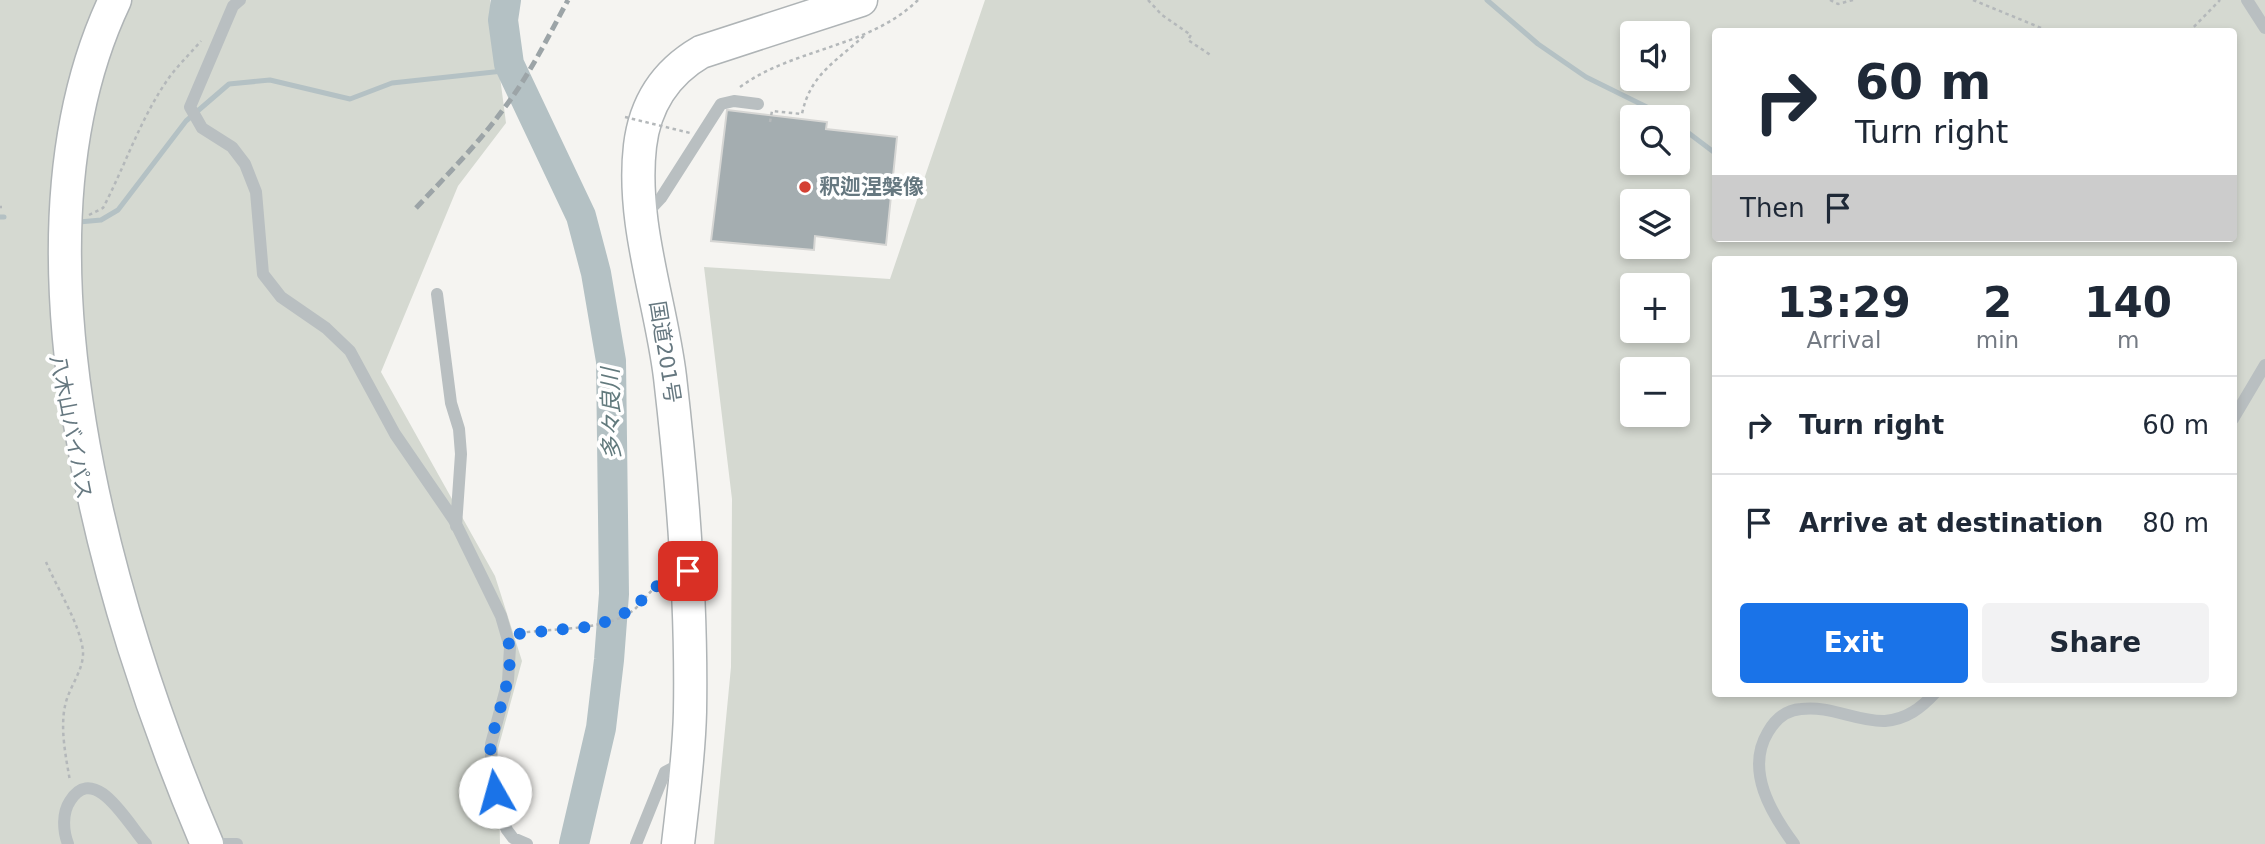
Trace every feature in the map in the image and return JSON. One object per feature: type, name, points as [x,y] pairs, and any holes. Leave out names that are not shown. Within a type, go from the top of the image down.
[{"type":"highway","points":[[51,97],[73,39],[93,0]]},
{"type":"highway","name":"八木山バイパス","points":[[115,0],[83,67],[71,103],[54,174],[50,270],[56,356],[71,447],[112,602],[143,691],[207,844]]},
{"type":"highway","name":"国道201号","points":[[678,844],[690,713],[688,571],[681,471],[668,363],[643,216],[639,170],[643,128],[661,85],[685,61],[717,45],[861,0]]},
{"type":"highway","name":"八木山バイパス","points":[[61,477],[104,632],[127,696],[188,844]]},
{"type":"street","points":[[240,0],[233,6],[190,107],[202,128],[232,146],[245,164],[256,192],[263,274],[281,297],[326,328],[350,351],[395,434],[456,526],[501,616],[510,647],[508,681],[491,744],[491,771],[499,812],[507,830],[513,838],[527,844]]},
{"type":"street","points":[[2247,0],[2265,28]]},
{"type":"street","points":[[643,216],[660,198],[716,109],[726,102],[758,104]]},
{"type":"street","points":[[438,294],[450,402],[460,441],[456,526]]},
{"type":"street","points":[[2237,412],[2265,365]]},
{"type":"street","points":[[1794,844],[1767,802],[1760,774],[1761,743],[1775,719],[1799,709],[1811,709],[1884,721],[1909,716],[1930,697]]},
{"type":"street","points":[[636,844],[665,772],[687,761]]},
{"type":"street","points":[[68,844],[64,818],[75,796],[90,789],[103,791],[146,844]]},
{"type":"street","points":[[218,844],[237,844]]},
{"type":"path","points":[[726,102],[734,91],[758,75],[868,32],[902,13],[918,0]]},
{"type":"path","points":[[1148,0],[1162,15],[1191,35],[1188,40],[1212,56]]},
{"type":"path","points":[[1830,0],[1838,4],[1853,0]]},
{"type":"path","points":[[1973,0],[2041,28]]},
{"type":"path","points":[[2193,28],[2220,0]]},
{"type":"path","points":[[771,122],[772,111],[802,114],[806,94],[812,84],[828,65],[868,32]]},
{"type":"path","points":[[86,215],[103,208],[142,122],[159,93],[179,63],[204,37]]},
{"type":"path","points":[[625,117],[690,133]]},
{"type":"path","points":[[46,562],[79,633],[83,650],[82,666],[67,695],[64,710],[65,752],[75,796]]},
{"type":"path","points":[[507,635],[596,626],[636,608],[649,590],[688,571]]},
{"type":"shaded area","points":[[0,0],[490,0],[506,123],[458,186],[381,372],[495,576],[522,661],[498,749],[500,844],[0,844]]},
{"type":"shaded area","points":[[985,0],[2265,0],[2265,844],[714,844],[731,667],[732,499],[704,267],[890,279]]},
{"type":"building","name":"釈迦涅槃像","points":[[727,110],[827,122],[826,129],[897,137],[886,245],[815,236],[814,250],[711,241]]},
{"type":"waterway","name":"多々良川","points":[[506,0],[503,20],[509,64],[581,216],[596,273],[611,361],[614,594],[609,660],[601,728],[574,844]]},
{"type":"waterway","points":[[1487,0],[1538,44],[1586,77],[1643,105]]},
{"type":"waterway","points":[[79,222],[101,220],[118,210],[186,121],[229,84],[270,80],[350,99],[392,83],[512,70]]},
{"type":"waterway","points":[[1690,134],[1712,151]]},
{"type":"railway","points":[[416,208],[474,146],[505,107],[531,68],[568,0]]},
{"type":"place","name":"釈迦涅槃像","points":[[805,187]]},
{"type":"route","points":[[495,792],[491,771],[491,744],[508,681],[510,647],[507,635],[596,626],[636,608],[649,590],[688,571]]}]
